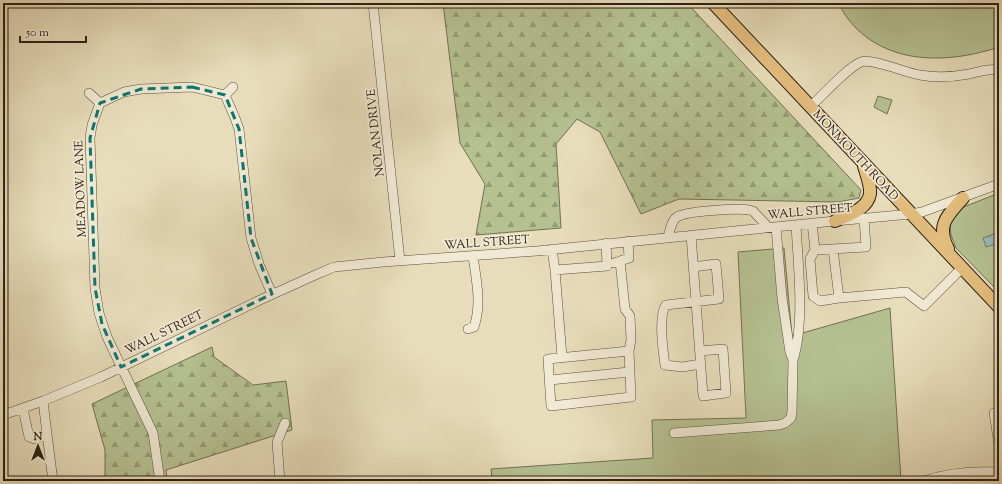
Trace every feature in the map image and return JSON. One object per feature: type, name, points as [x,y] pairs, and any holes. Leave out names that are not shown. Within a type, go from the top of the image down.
[{"type":"main road","name":"MONMOUTH ROAD","points":[[713,3],[999,307]]},
{"type":"main road","points":[[835,221],[859,209],[868,200],[870,186],[863,163]]},
{"type":"main road","points":[[951,256],[943,238],[943,225],[949,213],[963,198]]},
{"type":"street","name":"NOLAN DRIVE","points":[[372,3],[400,261]]},
{"type":"street","points":[[810,107],[850,69],[858,63],[864,61],[875,62],[907,72],[934,77],[958,76],[986,70],[999,70]]},
{"type":"street","points":[[89,93],[100,103],[124,92],[141,89],[192,87],[225,95]]},
{"type":"street","points":[[225,95],[233,87]]},
{"type":"street","points":[[225,95],[239,129],[251,238],[259,264],[272,294]]},
{"type":"street","name":"MEADOW LANE","points":[[100,103],[92,125],[90,138],[95,288],[102,324],[153,433],[160,481]]},
{"type":"street","name":"WALL STREET","points":[[3,414],[43,401],[101,377],[272,294],[334,268],[370,263],[552,249],[796,224],[912,214],[963,198],[999,184]]},
{"type":"street","points":[[668,237],[673,222],[678,216],[715,210],[753,211],[772,227],[790,352],[793,360]]},
{"type":"street","points":[[816,250],[866,247],[864,218]]},
{"type":"street","points":[[812,223],[816,250],[810,259],[813,296],[820,301],[906,292],[924,306],[962,268]]},
{"type":"street","points":[[674,433],[779,425],[785,423],[791,418],[793,360],[797,347],[799,327],[796,224]]},
{"type":"street","points":[[690,235],[703,396],[726,393],[723,349],[700,351]]},
{"type":"street","points":[[555,270],[607,266],[629,258],[628,241]]},
{"type":"street","points":[[606,243],[607,266]]},
{"type":"street","points":[[552,249],[562,357]]},
{"type":"street","points":[[833,249],[839,298]]},
{"type":"street","points":[[468,329],[474,327],[478,315],[478,294],[473,256]]},
{"type":"street","points":[[620,261],[625,309],[630,316],[631,340],[628,351],[631,397],[551,406],[548,359],[628,351]]},
{"type":"street","points":[[693,267],[716,264],[719,299],[666,305],[663,310],[663,353],[665,365],[682,367],[701,364]]},
{"type":"street","points":[[550,380],[629,372]]},
{"type":"street","points":[[43,401],[53,481]]},
{"type":"street","points":[[23,408],[29,438],[36,439],[47,434]]},
{"type":"street","points":[[994,413],[999,445]]},
{"type":"street","points":[[280,481],[277,442],[285,423]]},
{"type":"street","points":[[924,481],[951,474],[996,472],[999,468]]},
{"type":"highlighted area","points":[[192,87],[225,95],[239,129],[251,238],[272,294],[121,367],[102,324],[95,288],[90,138],[100,103],[141,89]]},
{"type":"green space","points":[[443,3],[687,3],[861,190],[859,198],[838,202],[679,199],[641,214],[600,132],[577,119],[556,144],[561,228],[476,235],[485,184],[460,143]]},
{"type":"green space","points":[[839,3],[999,3],[999,47],[961,56],[942,58],[923,58],[904,54],[886,48],[869,39],[854,26],[843,12]]},
{"type":"green space","points":[[878,96],[892,100],[887,114],[874,107]]},
{"type":"green space","points":[[999,193],[999,292],[956,248],[951,235],[950,225],[952,218],[961,208]]},
{"type":"green space","points":[[784,248],[792,336],[890,308],[901,481],[492,481],[491,469],[653,458],[652,420],[746,418],[738,252]]},
{"type":"green space","points":[[212,347],[214,357],[253,385],[286,381],[292,430],[166,470],[167,481],[105,481],[105,450],[92,404]]},
{"type":"water","points":[[999,232],[999,243],[986,247],[983,238]]}]
